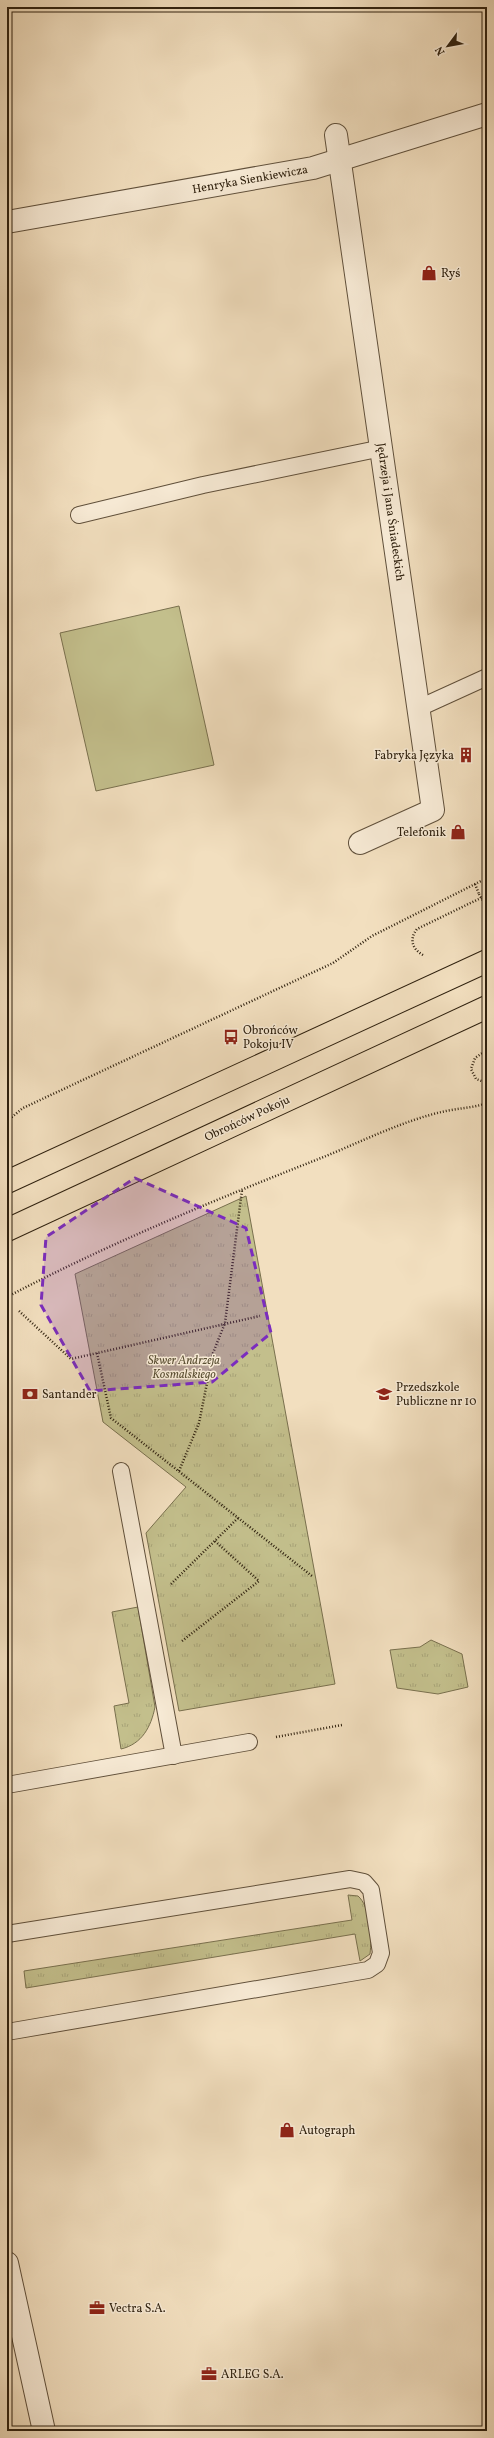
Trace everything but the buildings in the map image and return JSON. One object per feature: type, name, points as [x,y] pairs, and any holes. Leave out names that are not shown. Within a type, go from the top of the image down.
[{"type":"main road","points":[[7,1182],[487,961]]},
{"type":"main road","name":"Obrońców Pokoju","points":[[7,1230],[487,1007]]},
{"type":"street","name":"Henryka Sienkiewicza","points":[[7,222],[313,168],[487,114]]},
{"type":"street","name":"Jędrzeja i Jana Śniadeckich","points":[[336,135],[348,209],[433,810],[360,843]]},
{"type":"street","points":[[7,2263],[44,2431]]},
{"type":"lane","points":[[79,515],[203,485],[382,448]]},
{"type":"lane","points":[[419,708],[487,677]]},
{"type":"lane","points":[[120,1470],[174,1756]]},
{"type":"lane","points":[[7,1785],[250,1742]]},
{"type":"lane","points":[[7,1934],[350,1879],[364,1882],[371,1890],[381,1953],[377,1964],[368,1970],[7,2032]]},
{"type":"path","points":[[7,1121],[23,1108],[334,963],[372,936],[487,878]]},
{"type":"path","points":[[475,884],[487,908]]},
{"type":"path","points":[[427,956],[414,948],[412,938],[416,929],[487,895]]},
{"type":"path","points":[[487,1050],[474,1058],[471,1069],[476,1079],[480,1082],[487,1083]]},
{"type":"path","points":[[7,1297],[40,1279],[242,1190],[405,1125],[446,1111],[469,1109],[487,1103]]},
{"type":"path","points":[[179,1471],[199,1424],[213,1353],[225,1323],[242,1190]]},
{"type":"path","points":[[18,1311],[72,1359],[260,1316]]},
{"type":"path","points":[[97,1353],[111,1418],[312,1576]]},
{"type":"path","points":[[145,1604],[168,1587],[238,1518]]},
{"type":"path","points":[[156,1661],[259,1581],[215,1541]]},
{"type":"path","points":[[250,1742],[342,1725]]},
{"type":"highlighted area","points":[[135,1178],[246,1228],[271,1333],[212,1382],[90,1391],[41,1305],[46,1237]]},
{"type":"green space","points":[[179,606],[214,765],[96,791],[60,633]]},
{"type":"green space","name":"Skwer Andrzeja Kosmalskiego","points":[[246,1196],[335,1684],[179,1711],[146,1533],[186,1487],[103,1422],[75,1274]]},
{"type":"green space","points":[[138,1607],[155,1707],[148,1728],[140,1739],[128,1747],[121,1749],[114,1706],[129,1703],[112,1612]]},
{"type":"green space","points":[[431,1640],[462,1654],[468,1687],[438,1694],[397,1688],[390,1650],[420,1647]]},
{"type":"green space","points":[[348,1895],[358,1896],[362,1901],[368,1915],[371,1940],[370,1954],[360,1961],[355,1934],[26,1988],[24,1971],[352,1920]]},
{"type":"place","name":"Ryś","points":[[429,273]]},
{"type":"place","name":"Fabryka Języka","points":[[466,755]]},
{"type":"place","name":"Telefonik","points":[[458,832]]},
{"type":"place","name":"Obrońców Pokoju IV","points":[[231,1037]]},
{"type":"place","name":"Santander","points":[[30,1394]]},
{"type":"place","name":"Przedszkole Publiczne nr 10","points":[[384,1394]]},
{"type":"place","name":"Autograph","points":[[287,2130]]},
{"type":"place","name":"Vectra S.A.","points":[[97,2308]]},
{"type":"place","name":"ARLEG S.A.","points":[[209,2374]]}]
